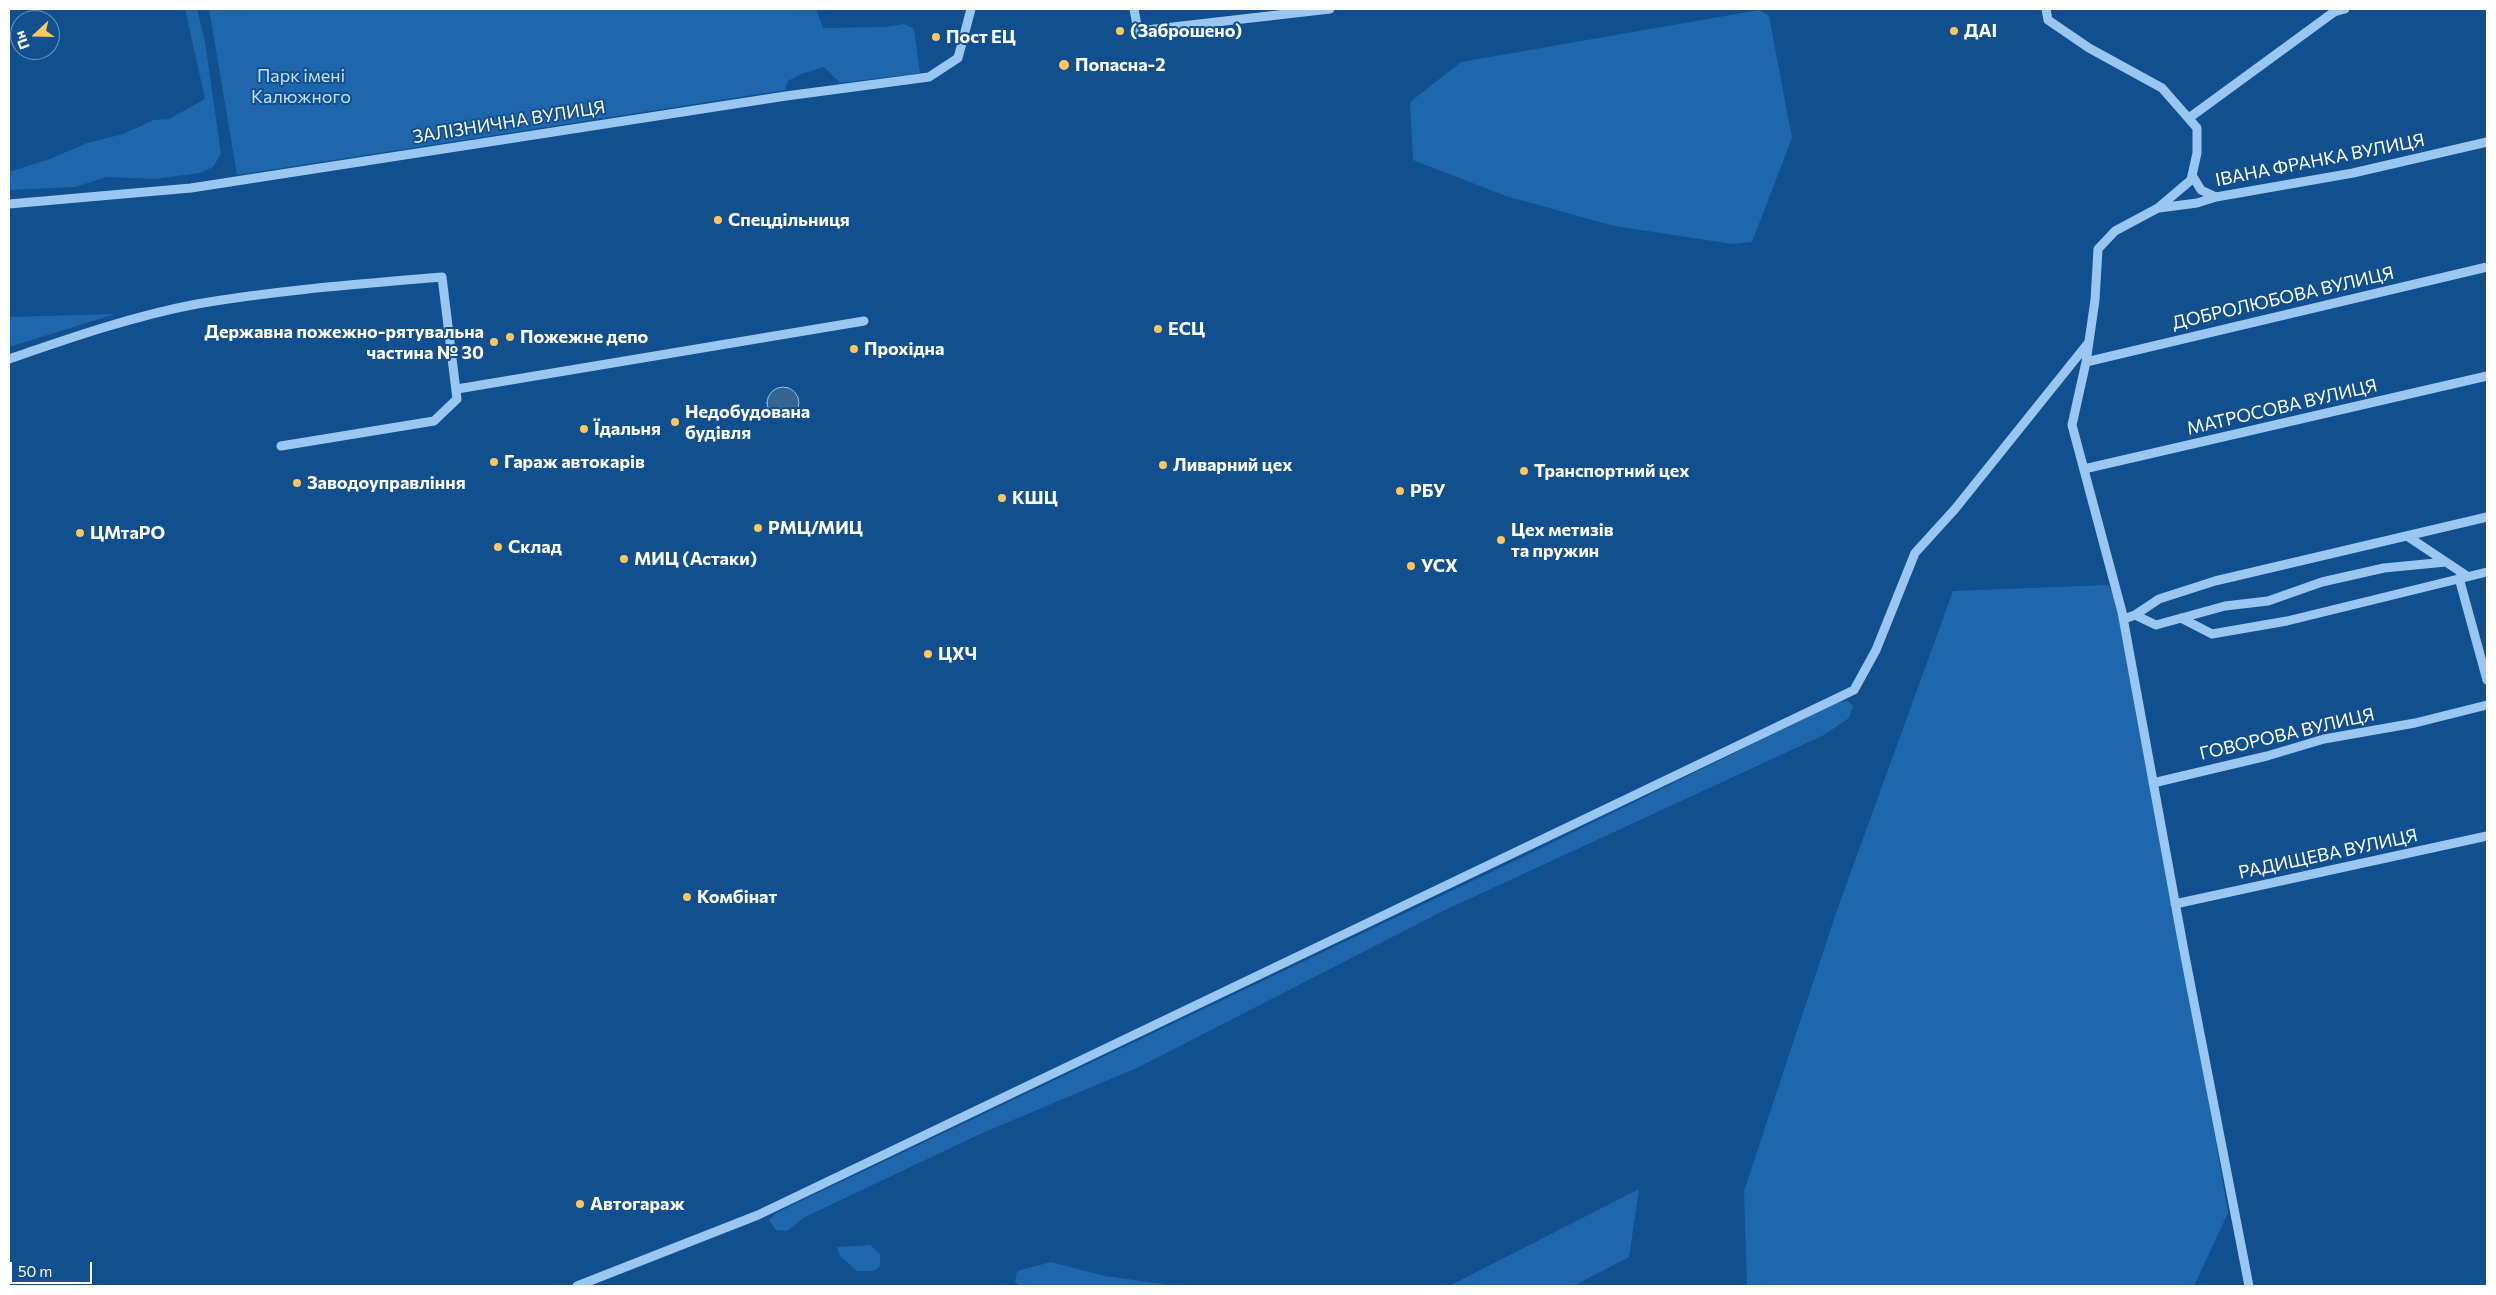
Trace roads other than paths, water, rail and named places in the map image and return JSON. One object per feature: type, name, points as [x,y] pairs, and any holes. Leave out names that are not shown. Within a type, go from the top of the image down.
[{"type":"street","name":"ЗАЛІЗНИЧНА ВУЛИЦЯ","points":[[9,204],[191,188],[786,96],[929,77],[958,58],[971,9]]},
{"type":"street","points":[[1134,9],[1138,31],[1330,9]]},
{"type":"street","points":[[2046,9],[2048,20],[2089,48],[2162,88],[2197,128],[2197,153],[2191,180],[2158,208],[2116,231],[2098,249],[2089,342],[2072,425],[2124,619],[2153,783],[2249,1286]]},
{"type":"street","points":[[2189,118],[2334,12],[2345,9]]},
{"type":"street","name":"ІВАНА ФРАНКА ВУЛИЦЯ","points":[[2158,208],[2197,203],[2216,197],[2353,173],[2487,142]]},
{"type":"street","points":[[2192,175],[2201,190],[2216,197]]},
{"type":"street","name":"ДОБРОЛЮБОВА ВУЛИЦЯ","points":[[2086,362],[2487,267]]},
{"type":"street","points":[[9,359],[92,330],[197,304],[346,285],[442,277],[457,399],[434,421],[281,446]]},
{"type":"street","points":[[457,389],[864,321]]},
{"type":"street","points":[[577,1286],[758,1215],[1854,690],[1876,650],[1915,553],[1955,509],[2089,342]]},
{"type":"street","name":"МАТРОСОВА ВУЛИЦЯ","points":[[2084,469],[2487,376]]},
{"type":"street","points":[[2124,619],[2135,615],[2159,598],[2214,581],[2487,517]]},
{"type":"street","points":[[2407,536],[2446,562],[2463,577],[2487,680]]},
{"type":"street","points":[[2135,615],[2156,625],[2225,606],[2268,601],[2322,582],[2384,568],[2446,562]]},
{"type":"street","points":[[2180,618],[2212,634],[2288,621],[2487,572]]},
{"type":"street","name":"ГОВОРОВА ВУЛИЦЯ","points":[[2153,783],[2267,756],[2324,739],[2415,723],[2487,705]]},
{"type":"street","name":"РАДИЩЕВА ВУЛИЦЯ","points":[[2176,904],[2487,836]]},
{"type":"place","name":"(Заброшено)","points":[[1120,31]]},
{"type":"place","name":"ДАІ","points":[[1954,31]]},
{"type":"place","name":"Пост ЕЦ","points":[[936,37]]},
{"type":"place","name":"Попасна-2","points":[[1064,65]]},
{"type":"place","name":"Спецдільниця","points":[[718,220]]},
{"type":"place","name":"ЕСЦ","points":[[1158,329]]},
{"type":"place","name":"Пожежне депо","points":[[510,337]]},
{"type":"place","name":"Державна пожежно-рятувальна частина № 30","points":[[494,342]]},
{"type":"place","name":"Прохідна","points":[[854,349]]},
{"type":"place","name":"Недобудована будівля","points":[[675,422]]},
{"type":"place","name":"Їдальня","points":[[584,429]]},
{"type":"place","name":"Гараж автокарів","points":[[494,462]]},
{"type":"place","name":"Ливарний цех","points":[[1163,465]]},
{"type":"place","name":"Транспортний цех","points":[[1524,471]]},
{"type":"place","name":"Заводоуправління","points":[[297,483]]},
{"type":"place","name":"РБУ","points":[[1400,491]]},
{"type":"place","name":"КШЦ","points":[[1002,498]]},
{"type":"place","name":"РМЦ/МИЦ","points":[[758,528]]},
{"type":"place","name":"ЦМтаРО","points":[[80,533]]},
{"type":"place","name":"Цех метизів та пружин","points":[[1501,540]]},
{"type":"place","name":"Склад","points":[[498,547]]},
{"type":"place","name":"МИЦ (Астаки)","points":[[624,559]]},
{"type":"place","name":"УСХ","points":[[1411,566]]},
{"type":"place","name":"ЦХЧ","points":[[928,654]]},
{"type":"place","name":"Комбінат","points":[[687,897]]},
{"type":"place","name":"Автогараж","points":[[580,1204]]},
{"type":"park label","name":"Парк імені Калюжного","points":[[301,86]]}]
